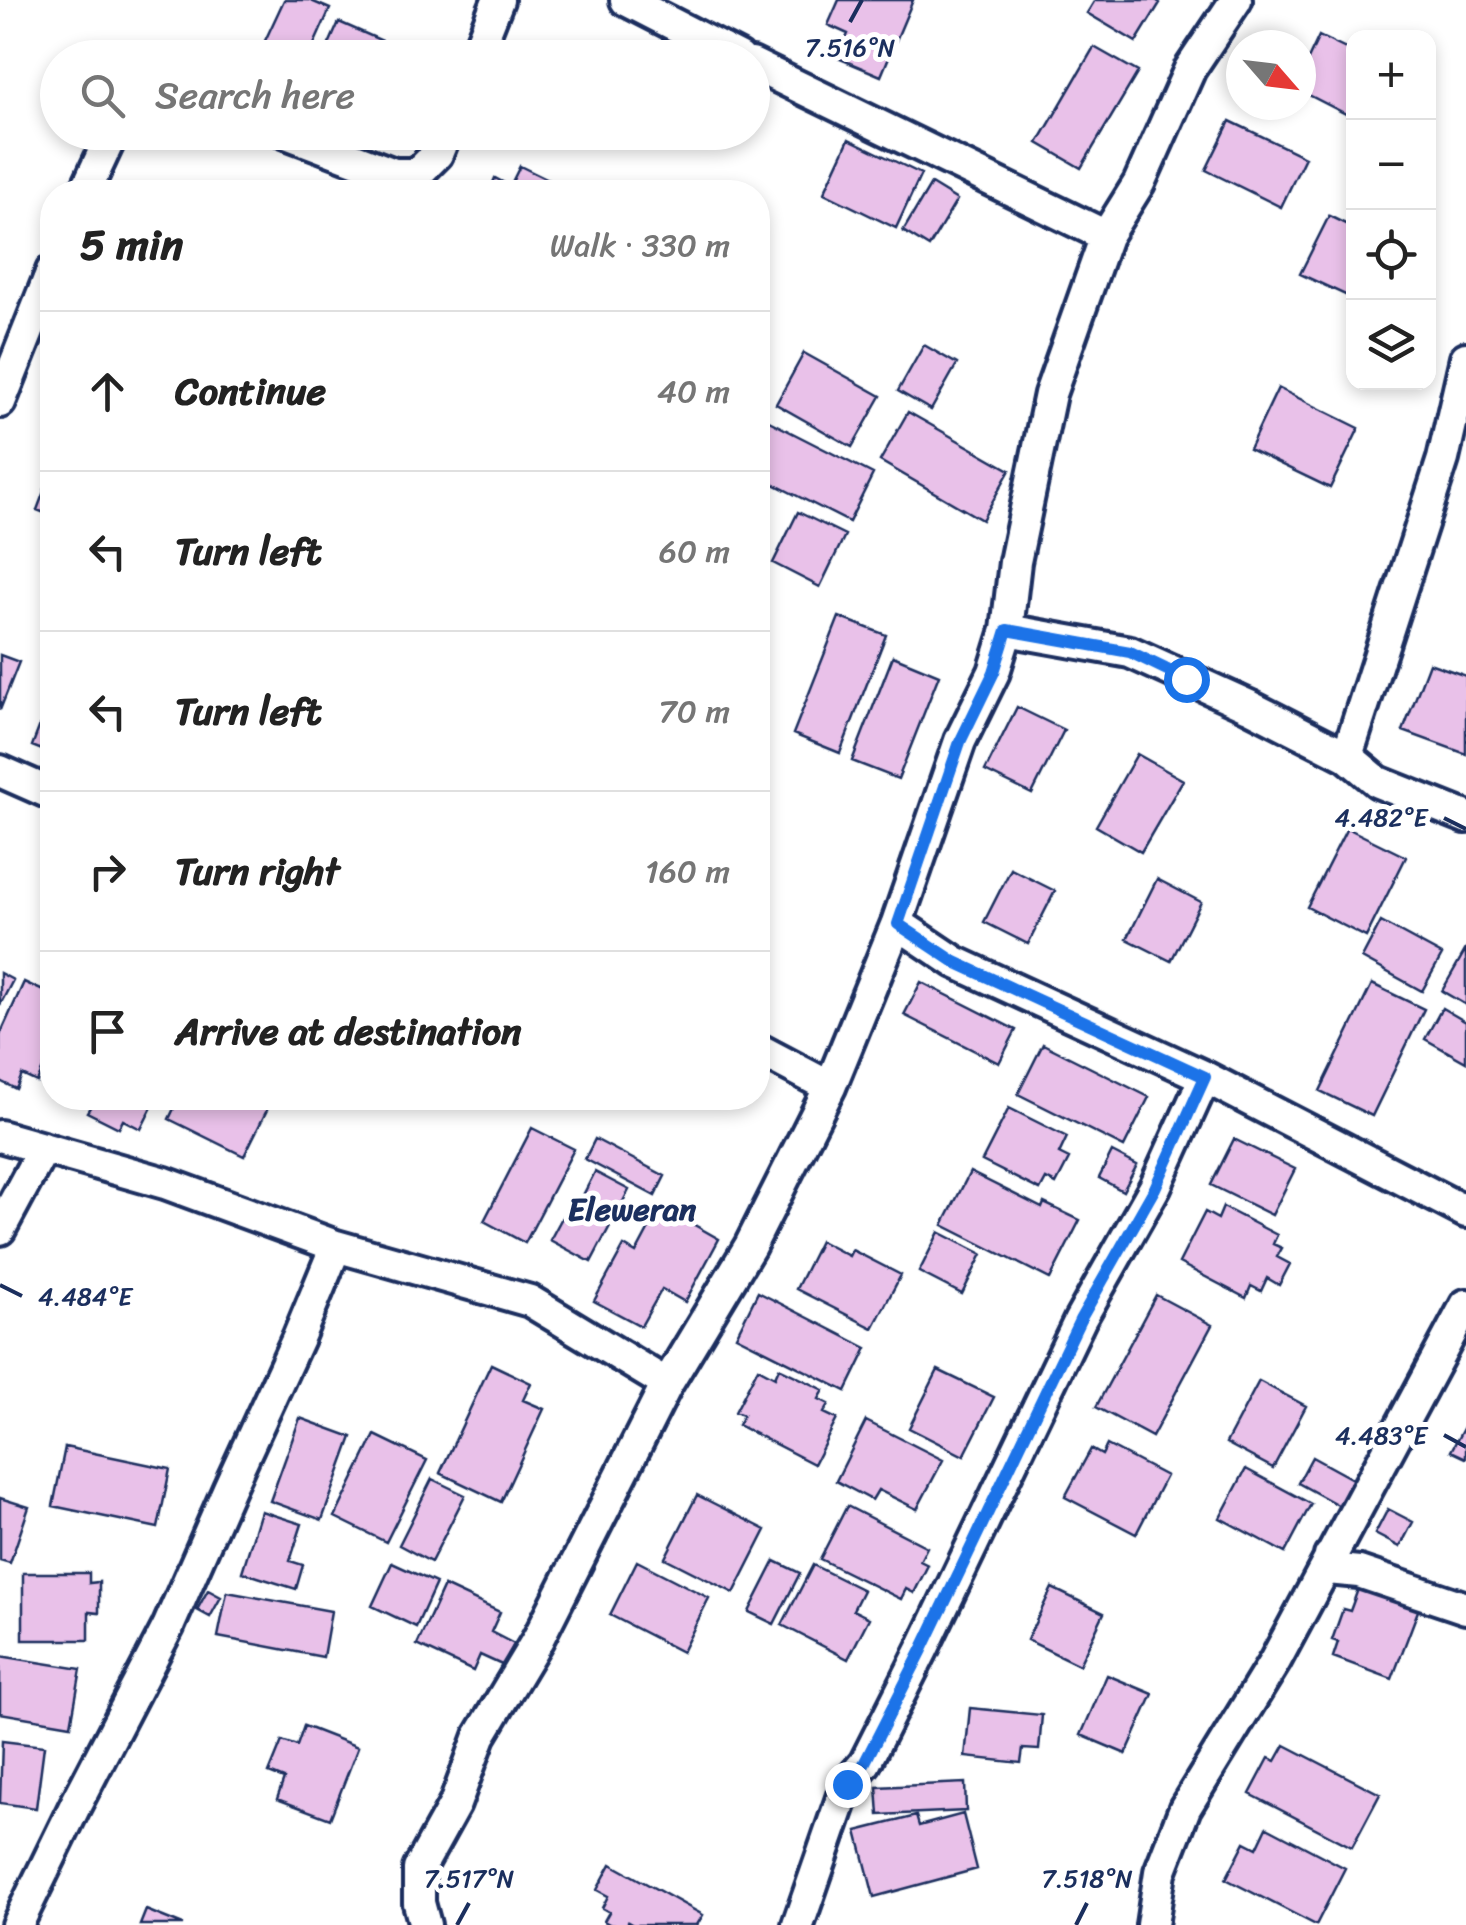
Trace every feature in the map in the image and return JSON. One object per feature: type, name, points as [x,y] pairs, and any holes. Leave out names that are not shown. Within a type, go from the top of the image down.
[{"type":"street","points":[[482,40],[498,0]]},
{"type":"street","points":[[626,0],[705,40]]},
{"type":"street","points":[[416,1918],[419,1869],[454,1804],[480,1736],[538,1638],[668,1384],[750,1246],[830,1087],[898,924],[953,760],[994,672],[1007,630],[1015,562],[1050,394],[1106,236],[1138,182],[1190,69],[1236,0]]},
{"type":"street","points":[[770,73],[1106,236]]},
{"type":"street","points":[[91,180],[105,150]]},
{"type":"street","points":[[331,150],[394,174],[418,174],[439,150]]},
{"type":"street","points":[[0,402],[40,300]]},
{"type":"street","points":[[1347,756],[1455,461],[1466,358]]},
{"type":"street","points":[[1007,630],[1130,652],[1347,756],[1378,782],[1466,817]]},
{"type":"street","points":[[0,771],[40,789]]},
{"type":"street","points":[[898,924],[955,962],[1205,1077],[1466,1212]]},
{"type":"street","points":[[770,1055],[830,1087]]},
{"type":"street","points":[[798,1925],[847,1784],[864,1764],[881,1731],[1080,1320],[1155,1188],[1205,1077]]},
{"type":"street","points":[[0,1136],[165,1183],[336,1246],[530,1301],[668,1384]]},
{"type":"street","points":[[0,1229],[43,1150]]},
{"type":"street","points":[[17,1925],[168,1627],[336,1246]]},
{"type":"street","points":[[1152,1925],[1160,1872],[1185,1808],[1275,1660],[1466,1305]]},
{"type":"street","points":[[1330,1556],[1328,1569],[1359,1572],[1466,1608]]},
{"type":"building","points":[[284,0],[309,0],[330,9],[316,40],[265,40]]},
{"type":"building","points":[[839,0],[913,0],[881,76],[838,58],[848,34],[828,25]]},
{"type":"building","points":[[1095,0],[1160,3],[1136,42],[1087,13]]},
{"type":"building","points":[[339,22],[380,40],[331,40]]},
{"type":"building","points":[[1319,36],[1346,49],[1346,114],[1316,99]]},
{"type":"building","points":[[1094,47],[1138,72],[1081,168],[1038,143]]},
{"type":"building","points":[[1230,121],[1305,157],[1281,207],[1206,170]]},
{"type":"building","points":[[849,139],[921,174],[896,228],[824,193]]},
{"type":"building","points":[[520,166],[549,180],[513,180]]},
{"type":"building","points":[[931,184],[957,200],[929,247],[903,231]]},
{"type":"building","points":[[1329,216],[1346,224],[1346,295],[1300,274]]},
{"type":"building","points":[[924,345],[957,364],[931,410],[898,391]]},
{"type":"building","points":[[804,353],[881,396],[852,447],[776,404]]},
{"type":"building","points":[[1278,388],[1359,428],[1330,488],[1249,449]]},
{"type":"building","points":[[908,412],[1010,470],[982,520],[880,461]]},
{"type":"building","points":[[770,422],[873,474],[849,522],[770,482]]},
{"type":"building","points":[[798,512],[845,535],[820,587],[773,563]]},
{"type":"building","points":[[839,617],[886,635],[840,753],[793,734]]},
{"type":"building","points":[[0,655],[19,662],[0,710]]},
{"type":"building","points":[[893,656],[939,675],[898,779],[852,761]]},
{"type":"building","points":[[1429,663],[1466,676],[1466,754],[1403,731]]},
{"type":"building","points":[[1017,707],[1064,730],[1032,794],[985,771]]},
{"type":"building","points":[[40,725],[40,749],[32,746]]},
{"type":"building","points":[[1137,754],[1183,780],[1141,852],[1096,826]]},
{"type":"building","points":[[1347,828],[1406,857],[1366,937],[1307,907]]},
{"type":"building","points":[[1011,869],[1055,891],[1028,944],[984,922]]},
{"type":"building","points":[[1157,879],[1201,902],[1171,961],[1127,939]]},
{"type":"building","points":[[1381,922],[1442,955],[1422,991],[1362,958]]},
{"type":"building","points":[[1466,949],[1466,1005],[1442,991]]},
{"type":"building","points":[[0,973],[13,980],[0,1005]]},
{"type":"building","points":[[24,982],[40,989],[37,1082],[22,1075],[16,1089],[0,1081],[0,1035]]},
{"type":"building","points":[[921,982],[1016,1030],[999,1063],[904,1015]]},
{"type":"building","points":[[1372,984],[1424,1009],[1372,1116],[1320,1091]]},
{"type":"building","points":[[1442,1008],[1466,1022],[1466,1062],[1425,1039]]},
{"type":"building","points":[[1043,1044],[1149,1097],[1124,1147],[1018,1094]]},
{"type":"building","points":[[1009,1108],[1067,1137],[1059,1154],[1069,1159],[1056,1184],[1046,1179],[1040,1190],[982,1161]]},
{"type":"building","points":[[150,1110],[141,1129],[123,1120],[119,1128],[87,1112]]},
{"type":"building","points":[[173,1110],[267,1110],[244,1156],[169,1119]]},
{"type":"building","points":[[532,1128],[574,1149],[525,1243],[484,1221]]},
{"type":"building","points":[[595,1139],[665,1176],[655,1196],[585,1159]]},
{"type":"building","points":[[1234,1139],[1295,1169],[1272,1215],[1211,1185]]},
{"type":"building","points":[[1112,1152],[1137,1165],[1123,1191],[1099,1178]]},
{"type":"building","points":[[595,1172],[629,1190],[591,1262],[550,1240],[573,1197],[580,1201]]},
{"type":"building","points":[[970,1172],[1042,1208],[1044,1203],[1080,1220],[1050,1279],[943,1225]]},
{"type":"building","points":[[661,1206],[719,1239],[685,1302],[662,1289],[641,1326],[594,1301],[624,1246],[636,1253]]},
{"type":"building","points":[[1223,1207],[1277,1235],[1273,1244],[1282,1248],[1277,1257],[1290,1264],[1279,1285],[1267,1278],[1261,1291],[1251,1286],[1246,1298],[1179,1263],[1205,1212],[1218,1219]]},
{"type":"building","points":[[939,1232],[982,1254],[962,1294],[919,1272]]},
{"type":"building","points":[[820,1241],[849,1256],[852,1250],[901,1275],[873,1328],[796,1289]]},
{"type":"building","points":[[758,1292],[867,1348],[846,1391],[736,1336]]},
{"type":"building","points":[[1156,1295],[1212,1325],[1152,1437],[1096,1407]]},
{"type":"building","points":[[491,1364],[531,1383],[523,1400],[544,1409],[501,1502],[440,1473]]},
{"type":"building","points":[[758,1368],[775,1377],[779,1368],[824,1390],[819,1399],[829,1404],[824,1413],[837,1419],[814,1464],[738,1425],[743,1415],[735,1412]]},
{"type":"building","points":[[938,1370],[994,1397],[964,1456],[909,1428]]},
{"type":"building","points":[[1259,1381],[1306,1406],[1273,1468],[1226,1443]]},
{"type":"building","points":[[300,1418],[352,1437],[322,1520],[270,1501]]},
{"type":"building","points":[[866,1421],[943,1460],[917,1509],[878,1490],[872,1500],[836,1481]]},
{"type":"building","points":[[1466,1423],[1466,1458],[1451,1451]]},
{"type":"building","points":[[375,1435],[427,1460],[386,1542],[335,1517]]},
{"type":"building","points":[[1107,1445],[1166,1476],[1136,1534],[1065,1497],[1091,1449],[1102,1455]]},
{"type":"building","points":[[65,1447],[170,1469],[158,1528],[53,1506]]},
{"type":"building","points":[[1312,1457],[1354,1480],[1340,1506],[1298,1483]]},
{"type":"building","points":[[1246,1469],[1311,1504],[1285,1553],[1220,1518]]},
{"type":"building","points":[[432,1479],[465,1495],[431,1562],[399,1545]]},
{"type":"building","points":[[697,1495],[766,1530],[734,1593],[665,1558]]},
{"type":"building","points":[[0,1498],[29,1507],[10,1563],[0,1560]]},
{"type":"building","points":[[847,1506],[927,1547],[920,1561],[928,1565],[914,1593],[906,1589],[901,1599],[820,1559]]},
{"type":"building","points":[[1388,1509],[1413,1522],[1400,1547],[1375,1534]]},
{"type":"building","points":[[261,1511],[302,1524],[290,1561],[303,1565],[296,1589],[242,1572]]},
{"type":"building","points":[[637,1561],[709,1598],[682,1652],[610,1615]]},
{"type":"building","points":[[775,1561],[800,1573],[774,1624],[749,1612]]},
{"type":"building","points":[[392,1563],[436,1583],[416,1627],[372,1606]]},
{"type":"building","points":[[813,1565],[863,1590],[853,1610],[869,1618],[848,1659],[782,1625]]},
{"type":"building","points":[[23,1573],[89,1573],[89,1583],[99,1582],[99,1613],[89,1612],[89,1640],[23,1640]]},
{"type":"building","points":[[1361,1581],[1421,1603],[1392,1679],[1333,1657],[1338,1642],[1332,1640],[1343,1609],[1350,1611]]},
{"type":"building","points":[[444,1586],[500,1612],[491,1632],[514,1644],[504,1666],[480,1655],[473,1671],[417,1645]]},
{"type":"building","points":[[1052,1588],[1104,1613],[1079,1665],[1027,1640]]},
{"type":"building","points":[[208,1590],[221,1597],[210,1617],[197,1610]]},
{"type":"building","points":[[227,1592],[331,1611],[323,1657],[218,1637]]},
{"type":"building","points":[[0,1656],[81,1669],[71,1725],[0,1713]]},
{"type":"building","points":[[1107,1675],[1153,1694],[1126,1754],[1081,1735]]},
{"type":"building","points":[[970,1708],[1042,1715],[1039,1750],[1023,1749],[1021,1763],[965,1757]]},
{"type":"building","points":[[304,1726],[358,1747],[330,1819],[277,1799],[284,1779],[269,1773],[282,1741],[297,1746]]},
{"type":"building","points":[[2,1741],[44,1746],[36,1808],[0,1803]]},
{"type":"building","points":[[1285,1745],[1380,1794],[1352,1847],[1250,1794],[1269,1758],[1276,1761]]},
{"type":"building","points":[[965,1783],[966,1811],[879,1815],[877,1787]]},
{"type":"building","points":[[963,1814],[977,1869],[874,1897],[857,1831],[916,1816],[919,1826]]},
{"type":"building","points":[[1267,1827],[1345,1868],[1316,1925],[1226,1879],[1245,1842],[1257,1848]]},
{"type":"building","points":[[611,1864],[703,1915],[697,1925],[611,1925],[604,1921],[609,1912],[602,1908],[608,1896],[597,1890]]},
{"type":"building","points":[[146,1910],[183,1925],[140,1925]]},
{"type":"district","name":"Eleweran","points":[[632,1209]]},
{"type":"route","points":[[847,1784],[864,1764],[922,1650],[1080,1320],[1155,1188],[1205,1077],[955,962],[898,924],[960,742],[994,672],[1007,630],[1130,652],[1186,679]]}]
